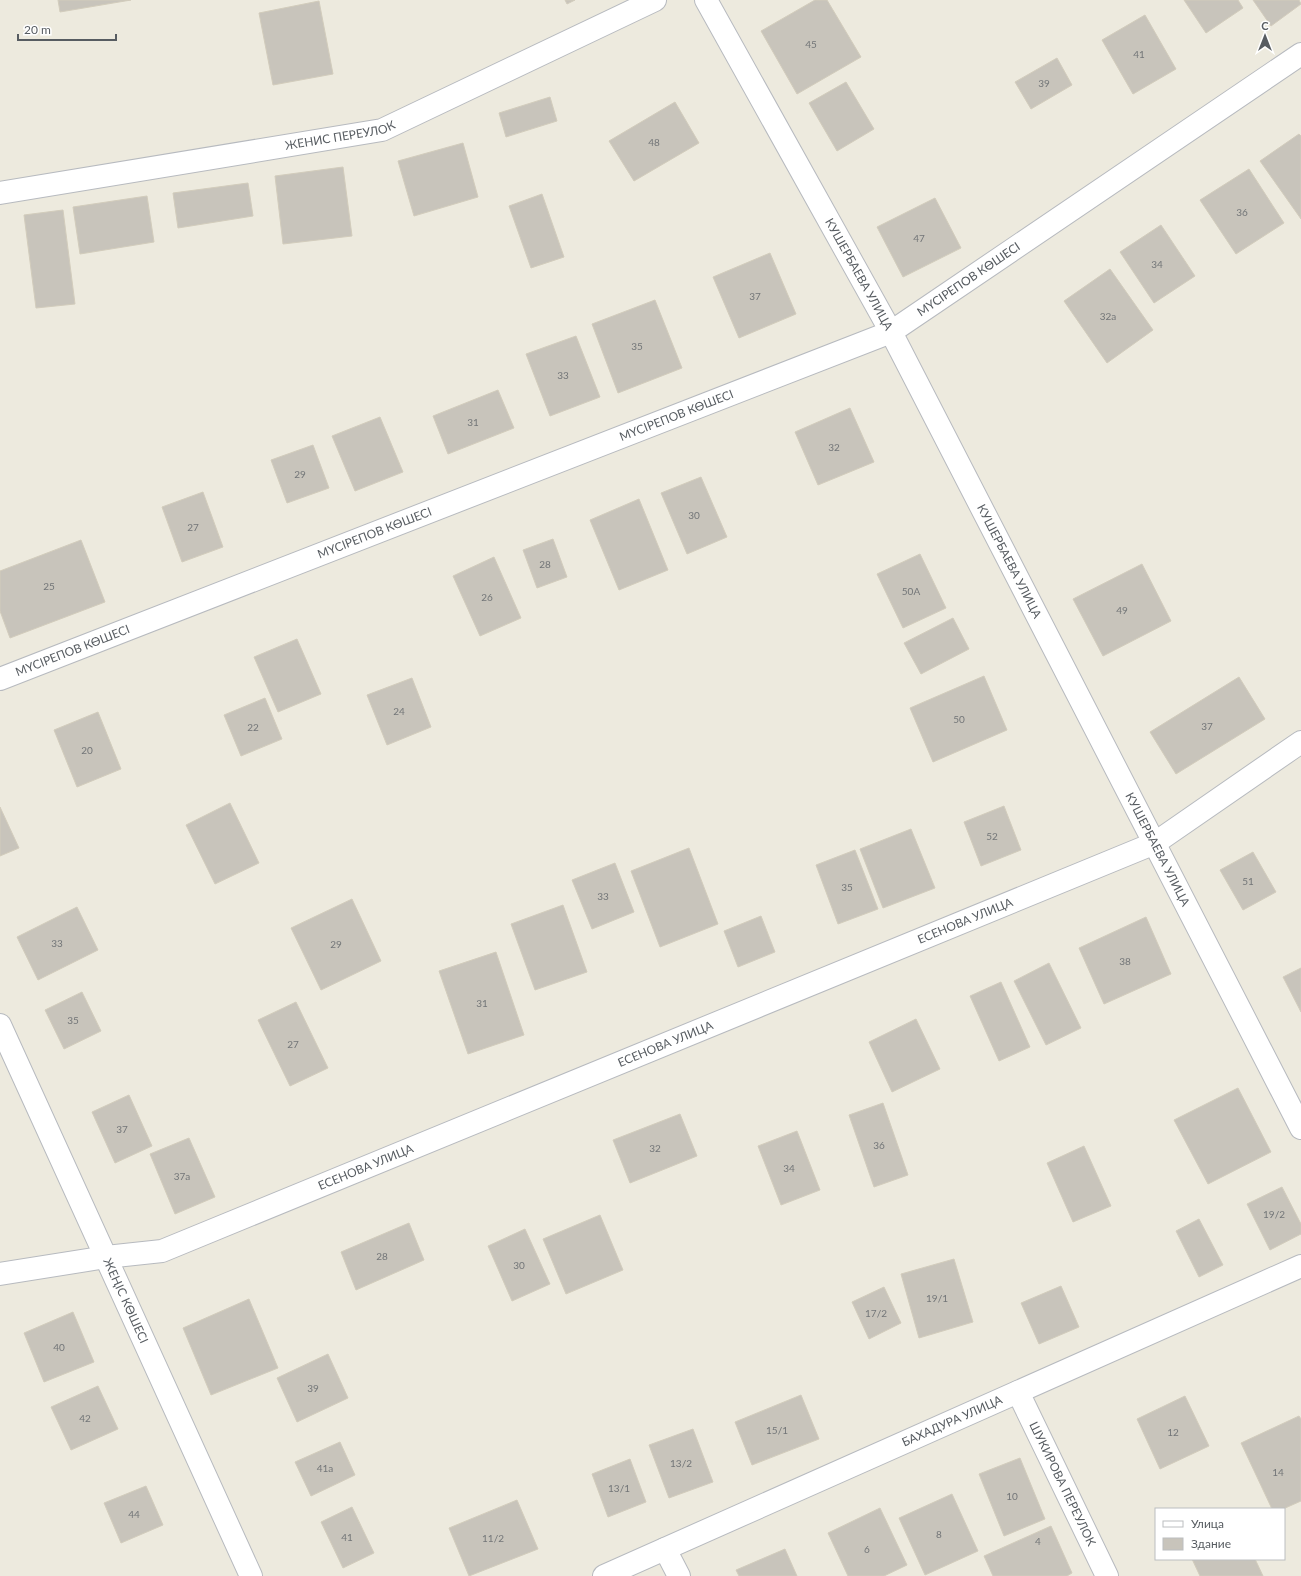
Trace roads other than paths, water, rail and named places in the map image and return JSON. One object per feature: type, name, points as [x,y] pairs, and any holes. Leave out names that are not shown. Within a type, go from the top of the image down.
[{"type":"street","name":"ЖЕНИС ПЕРЕУЛОК","points":[[0,193],[382,130],[655,0]]},
{"type":"street","name":"КУШЕРБАЕВА УЛИЦА","points":[[706,0],[891,332],[1301,1128]]},
{"type":"street","name":"МҮСІРЕПОВ КӨШЕСІ","points":[[0,679],[891,332],[1301,54]]},
{"type":"street","name":"ЕСЕНОВА УЛИЦА","points":[[0,1274],[106,1257],[162,1251],[1155,843],[1301,742]]},
{"type":"street","name":"ЖЕҢІС КӨШЕСІ","points":[[0,1025],[251,1576]]},
{"type":"street","name":"БАХАДУРА УЛИЦА","points":[[604,1576],[1301,1266]]},
{"type":"street","name":"ШУКИРОВА ПЕРЕУЛОК","points":[[1018,1392],[1107,1576]]},
{"type":"street","points":[[665,1548],[679,1576]]}]
